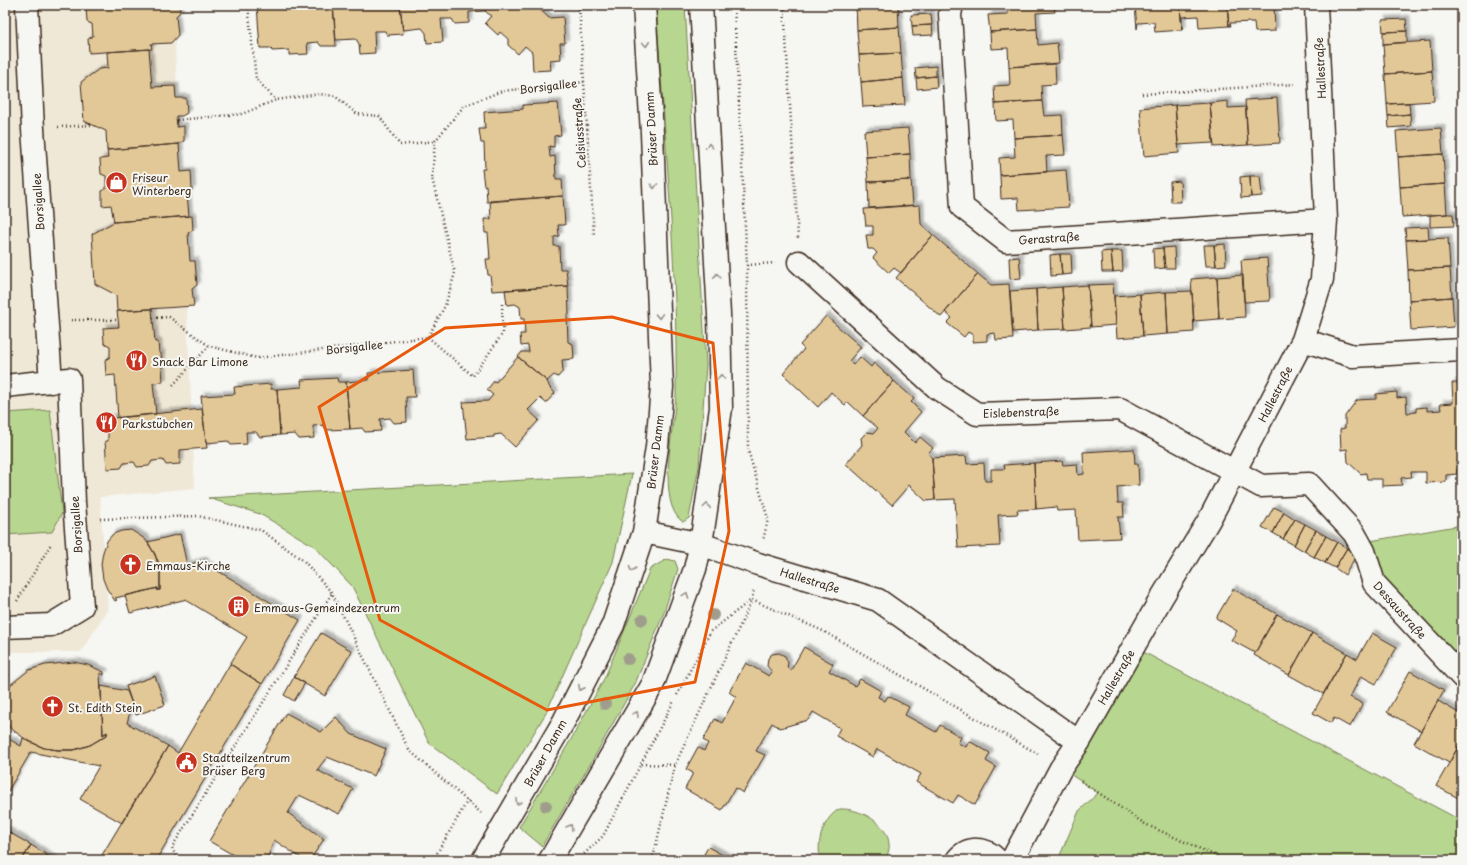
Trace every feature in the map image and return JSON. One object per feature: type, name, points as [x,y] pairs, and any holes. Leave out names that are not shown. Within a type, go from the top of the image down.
[{"type":"street","name":"Borsigallee","points":[[28,5],[33,129],[51,382]]},
{"type":"street","name":"Brüser Damm","points":[[483,860],[564,721],[613,625],[644,532],[657,447],[662,387],[652,141],[644,5]]},
{"type":"street","points":[[550,860],[653,684],[695,569],[701,544],[721,408],[719,314],[701,5]]},
{"type":"street","name":"Gerastraße","points":[[952,5],[950,14],[962,207],[1006,241],[1326,220]]},
{"type":"street","name":"Hallestraße","points":[[1012,860],[1061,768],[1079,742],[1162,597],[1209,520],[1235,473],[1303,340],[1322,278],[1326,220],[1316,5]]},
{"type":"street","name":"Eislebenstraße","points":[[799,262],[937,388],[977,414],[1120,408],[1235,473]]},
{"type":"street","points":[[1303,340],[1353,356],[1462,350]]},
{"type":"street","name":"Borsigallee","points":[[5,386],[69,380],[75,520],[82,606],[51,625],[5,627]]},
{"type":"street","name":"Dessaustraße","points":[[1235,473],[1261,486],[1309,484],[1354,533],[1364,551],[1374,583],[1462,677]]},
{"type":"street","name":"Hallestraße","points":[[644,532],[701,544],[758,564],[878,600],[1079,742]]},
{"type":"street","points":[[957,860],[963,853],[974,850],[986,851],[997,860]]},
{"type":"path","points":[[248,5],[256,79],[276,100]]},
{"type":"path","name":"Celsiusstraße","points":[[579,5],[594,236]]},
{"type":"path","points":[[651,860],[654,854],[675,765],[752,600],[768,519],[748,450],[747,265],[734,5]]},
{"type":"path","points":[[784,5],[799,262]]},
{"type":"path","name":"Borsigallee","points":[[435,140],[464,106],[502,91],[584,82]]},
{"type":"path","points":[[1142,94],[1320,83]]},
{"type":"path","points":[[177,120],[242,114],[276,100],[319,94],[335,96],[357,114],[379,116],[400,145],[435,140],[432,178],[455,273],[445,306],[428,338],[472,376],[503,333],[502,303]]},
{"type":"path","points":[[33,129],[92,125]]},
{"type":"path","name":"Borsigallee","points":[[153,318],[169,317],[208,346],[257,358],[428,338]]},
{"type":"path","points":[[47,322],[86,319],[118,320]]},
{"type":"path","points":[[172,385],[208,346]]},
{"type":"path","points":[[75,520],[198,516],[261,530],[304,561],[332,593],[409,750],[484,815]]},
{"type":"path","points":[[17,603],[51,544]]},
{"type":"path","points":[[177,860],[172,847],[332,593]]},
{"type":"path","points":[[583,856],[603,836],[711,631],[752,600]]},
{"type":"path","points":[[752,600],[823,631],[1061,768],[1145,824],[1225,860]]},
{"type":"path","points":[[641,764],[675,765]]},
{"type":"path","points":[[433,860],[468,800]]},
{"type":"highlighted area","points":[[612,317],[713,343],[729,531],[695,682],[547,710],[380,620],[319,407],[445,328]]},
{"type":"shaded area","points":[[5,5],[173,5],[195,488],[100,497],[108,609],[81,652],[9,652],[5,660]]},
{"type":"green space","points":[[656,5],[685,5],[706,365],[699,467],[689,518],[683,522],[675,513],[670,499],[668,482],[670,443],[676,394],[675,297],[670,200]]},
{"type":"green space","points":[[50,410],[62,513],[52,532],[5,535],[5,413]]},
{"type":"green space","points":[[632,474],[613,562],[546,713],[497,794],[429,743],[352,586],[314,546],[260,514],[208,498]]},
{"type":"green space","points":[[1462,525],[1462,677],[1374,583],[1370,541]]},
{"type":"green space","points":[[667,559],[675,561],[678,569],[663,615],[635,684],[542,846],[519,827],[573,736],[605,677],[650,569]]},
{"type":"green space","points":[[1134,647],[1462,821],[1462,860],[1058,860],[1079,811],[1098,793],[1061,768]]},
{"type":"green space","points":[[840,809],[856,811],[878,823],[887,836],[889,850],[886,860],[821,860],[819,846],[822,831],[829,818]]},
{"type":"building","points":[[93,5],[180,5],[180,12],[176,16],[178,35],[171,43],[151,44],[152,49],[89,53],[88,39],[93,36],[92,24],[87,22],[86,7],[93,7]]},
{"type":"building","points":[[257,5],[333,5],[336,46],[321,46],[318,42],[307,43],[308,54],[289,55],[289,50],[272,51],[271,48],[260,48]]},
{"type":"building","points":[[333,5],[400,5],[403,34],[387,35],[385,31],[374,31],[375,53],[360,54],[359,44],[356,39],[336,40]]},
{"type":"building","points":[[400,5],[487,5],[485,11],[469,12],[469,23],[455,24],[452,19],[441,19],[443,42],[427,43],[426,33],[422,28],[403,30]]},
{"type":"building","points":[[487,5],[535,5],[549,18],[563,17],[565,43],[560,43],[561,59],[550,60],[551,70],[533,71],[532,52],[525,46],[518,54],[508,45],[508,39],[500,32],[498,35],[485,23],[491,16],[485,11]]},
{"type":"building","points":[[856,5],[898,5],[899,27],[857,30]]},
{"type":"building","points":[[1005,5],[1054,5],[1055,12],[1036,13],[1037,29],[990,32],[988,15],[1008,14],[1008,8],[1005,8]]},
{"type":"building","points":[[1135,5],[1180,5],[1182,30],[1155,32],[1154,22],[1138,23],[1137,29]]},
{"type":"building","points":[[1180,5],[1227,5],[1229,26],[1199,28],[1198,16],[1182,17],[1182,30]]},
{"type":"building","points":[[1227,5],[1274,5],[1275,31],[1255,32],[1254,22],[1230,23],[1231,26],[1229,26]]},
{"type":"building","points":[[931,14],[932,25],[912,26],[911,15]]},
{"type":"building","points":[[1406,19],[1407,31],[1383,32],[1382,20]]},
{"type":"building","points":[[932,25],[933,35],[913,36],[912,26]]},
{"type":"building","points":[[899,27],[901,53],[859,55],[857,30]]},
{"type":"building","points":[[1037,29],[1038,45],[1057,43],[1059,63],[1009,67],[1008,48],[991,49],[990,32]]},
{"type":"building","points":[[1407,31],[1407,42],[1383,44],[1383,32]]},
{"type":"building","points":[[1430,41],[1432,71],[1385,74],[1383,44]]},
{"type":"building","points":[[149,49],[152,87],[175,86],[176,98],[186,98],[187,113],[182,116],[176,116],[177,127],[184,126],[184,141],[179,144],[107,150],[106,131],[84,121],[81,82],[99,69],[108,68],[107,52]]},
{"type":"building","points":[[901,53],[903,78],[861,82],[859,55]]},
{"type":"building","points":[[1055,64],[1056,84],[1041,85],[1042,101],[995,104],[994,86],[1010,85],[1009,67]]},
{"type":"building","points":[[936,66],[936,76],[916,78],[915,68]]},
{"type":"building","points":[[1432,71],[1434,101],[1387,104],[1385,74]]},
{"type":"building","points":[[936,76],[937,87],[917,89],[916,78]]},
{"type":"building","points":[[903,78],[905,105],[863,107],[861,82]]},
{"type":"building","points":[[1277,98],[1280,143],[1248,145],[1245,100]]},
{"type":"building","points":[[1042,101],[1044,116],[1062,115],[1063,135],[1014,138],[1013,120],[996,121],[995,104]]},
{"type":"building","points":[[1228,101],[1228,108],[1246,107],[1248,145],[1214,147],[1210,103]]},
{"type":"building","points":[[558,103],[561,135],[554,136],[554,147],[549,146],[550,157],[555,156],[556,179],[562,179],[563,196],[487,202],[486,185],[484,186],[482,169],[485,169],[484,143],[481,143],[479,129],[485,129],[484,112],[523,109],[523,105]]},
{"type":"building","points":[[1210,103],[1213,143],[1178,145],[1175,105]]},
{"type":"building","points":[[1409,103],[1410,114],[1388,116],[1387,104]]},
{"type":"building","points":[[1175,105],[1179,153],[1144,156],[1140,108]]},
{"type":"building","points":[[1410,114],[1411,126],[1389,128],[1388,116]]},
{"type":"building","points":[[908,128],[910,154],[866,157],[864,131]]},
{"type":"building","points":[[1441,128],[1443,154],[1398,157],[1396,131]]},
{"type":"building","points":[[1063,135],[1065,155],[1046,156],[1047,172],[1000,175],[999,158],[1015,157],[1014,138]]},
{"type":"building","points":[[179,144],[181,172],[191,171],[192,190],[187,194],[189,216],[114,222],[111,205],[102,206],[102,191],[106,188],[106,176],[101,174],[100,159],[108,158],[107,150]]},
{"type":"building","points":[[910,154],[911,180],[868,182],[866,157]]},
{"type":"building","points":[[1443,154],[1445,184],[1400,187],[1398,157]]},
{"type":"building","points":[[1066,170],[1069,207],[1019,210],[1018,198],[1001,199],[1000,175]]},
{"type":"building","points":[[1250,176],[1260,176],[1262,196],[1251,197]]},
{"type":"building","points":[[1250,176],[1251,197],[1241,198],[1240,177]]},
{"type":"building","points":[[911,180],[913,205],[869,208],[868,182]]},
{"type":"building","points":[[1180,181],[1181,202],[1171,202],[1170,182]]},
{"type":"building","points":[[1445,184],[1447,214],[1402,217],[1400,187]]},
{"type":"building","points":[[563,196],[565,225],[558,225],[559,236],[554,237],[554,246],[559,246],[560,269],[566,269],[568,286],[492,291],[486,259],[490,259],[488,233],[485,233],[484,219],[491,219],[490,201]]},
{"type":"building","points":[[920,205],[921,224],[933,235],[901,273],[894,268],[889,273],[873,258],[877,253],[873,249],[868,249],[866,235],[873,235],[873,226],[866,226],[864,209]]},
{"type":"building","points":[[1453,214],[1454,226],[1430,227],[1430,215]]},
{"type":"building","points":[[192,216],[193,230],[188,233],[190,261],[195,261],[197,285],[192,289],[194,306],[117,311],[116,295],[95,284],[92,234],[114,222]]},
{"type":"building","points":[[1428,227],[1429,239],[1406,240],[1405,228]]},
{"type":"building","points":[[933,235],[978,274],[941,317],[896,278]]},
{"type":"building","points":[[1448,238],[1450,268],[1408,270],[1406,240]]},
{"type":"building","points":[[1225,244],[1226,265],[1216,266],[1214,245]]},
{"type":"building","points":[[1204,245],[1214,245],[1216,266],[1206,266]]},
{"type":"building","points":[[1174,247],[1175,268],[1165,268],[1163,248]]},
{"type":"building","points":[[1163,248],[1165,268],[1154,269],[1153,249]]},
{"type":"building","points":[[1111,251],[1122,251],[1123,271],[1113,272]]},
{"type":"building","points":[[1111,251],[1113,272],[1102,272],[1101,252]]},
{"type":"building","points":[[1060,254],[1071,254],[1072,274],[1062,275]]},
{"type":"building","points":[[1060,254],[1062,275],[1051,276],[1050,255]]},
{"type":"building","points":[[1019,257],[1021,278],[1010,279],[1009,258]]},
{"type":"building","points":[[1267,258],[1270,301],[1244,302],[1241,260]]},
{"type":"building","points":[[1450,268],[1452,297],[1409,300],[1408,270]]},
{"type":"building","points":[[978,274],[991,285],[1009,284],[1013,339],[996,340],[995,333],[987,334],[987,341],[973,342],[973,335],[968,332],[964,337],[947,323],[952,318],[945,312]]},
{"type":"building","points":[[1243,275],[1245,317],[1219,319],[1217,277]]},
{"type":"building","points":[[1217,277],[1219,319],[1194,321],[1191,279]]},
{"type":"building","points":[[1113,284],[1116,325],[1091,327],[1088,285]]},
{"type":"building","points":[[1088,285],[1091,327],[1065,329],[1062,287]]},
{"type":"building","points":[[568,286],[568,342],[573,344],[574,359],[562,360],[563,371],[558,377],[554,375],[547,381],[518,357],[522,352],[529,352],[528,345],[521,346],[520,334],[525,334],[524,319],[521,319],[520,307],[515,304],[507,305],[505,290]]},
{"type":"building","points":[[1062,287],[1065,329],[1038,330],[1036,289]]},
{"type":"building","points":[[1036,289],[1038,330],[1013,332],[1010,291]]},
{"type":"building","points":[[1192,291],[1194,332],[1168,334],[1166,292]]},
{"type":"building","points":[[1166,292],[1168,334],[1143,336],[1140,294]]},
{"type":"building","points":[[1140,294],[1143,336],[1117,338],[1114,296]]},
{"type":"building","points":[[1452,297],[1454,327],[1411,330],[1409,300]]},
{"type":"building","points":[[152,309],[155,342],[158,342],[159,353],[161,353],[163,382],[153,383],[156,414],[118,418],[115,375],[106,376],[105,360],[110,357],[110,346],[104,343],[103,328],[119,327],[117,311]]},
{"type":"building","points":[[826,316],[861,347],[849,361],[853,365],[860,357],[871,367],[874,363],[894,381],[863,416],[848,402],[845,405],[831,392],[818,407],[783,374],[804,349],[800,345]]},
{"type":"building","points":[[518,357],[547,381],[550,388],[555,393],[546,403],[540,398],[528,410],[539,420],[515,447],[501,434],[494,435],[494,437],[467,439],[463,402],[488,401],[493,395],[487,390]]},
{"type":"building","points":[[413,370],[415,397],[406,397],[407,422],[394,423],[390,418],[380,419],[381,431],[365,432],[362,428],[350,429],[346,382],[369,380],[368,373]]},
{"type":"building","points":[[337,378],[338,382],[346,382],[350,429],[327,430],[323,425],[313,426],[314,438],[299,439],[295,434],[280,435],[277,389],[302,387],[301,380]]},
{"type":"building","points":[[894,381],[914,399],[911,402],[921,412],[904,432],[915,443],[920,437],[933,448],[928,453],[932,458],[935,500],[926,501],[909,485],[892,505],[846,464],[862,445],[861,438],[867,432],[874,433],[878,428],[863,416]]},
{"type":"building","points":[[1452,383],[1462,383],[1462,469],[1457,469],[1457,474],[1446,475],[1446,482],[1426,483],[1426,472],[1411,472],[1412,477],[1401,478],[1402,485],[1382,486],[1382,479],[1367,479],[1366,473],[1361,474],[1348,462],[1347,449],[1341,450],[1340,429],[1345,428],[1345,416],[1357,400],[1376,399],[1376,394],[1397,392],[1397,398],[1406,397],[1407,413],[1416,412],[1416,408],[1427,407],[1427,411],[1441,410],[1440,404],[1453,403]]},
{"type":"building","points":[[271,384],[271,389],[277,389],[280,435],[260,437],[256,432],[246,432],[247,444],[231,445],[228,441],[206,443],[201,396],[235,394],[234,387]]},
{"type":"building","points":[[202,409],[207,448],[180,450],[180,464],[166,465],[163,460],[152,461],[149,466],[137,467],[134,462],[124,463],[121,468],[107,469],[105,441],[108,441],[108,430],[104,431],[103,419]]},
{"type":"building","points":[[1134,449],[1135,464],[1138,464],[1139,485],[1117,487],[1118,503],[1123,503],[1124,517],[1118,517],[1120,538],[1078,540],[1076,510],[1057,511],[1056,507],[1036,509],[1034,463],[1062,461],[1063,465],[1077,464],[1078,475],[1084,474],[1083,452]]},
{"type":"building","points":[[966,456],[967,464],[984,463],[985,481],[991,481],[991,469],[1005,469],[1004,465],[1034,463],[1036,509],[1017,510],[1018,514],[998,515],[1000,546],[958,548],[955,499],[935,500],[932,458]]},
{"type":"building","points":[[1274,507],[1284,512],[1273,533],[1262,527]]},
{"type":"building","points":[[1284,512],[1295,519],[1283,539],[1273,533]]},
{"type":"building","points":[[1295,519],[1305,524],[1294,545],[1283,539]]},
{"type":"building","points":[[1305,524],[1316,530],[1304,551],[1294,545]]},
{"type":"building","name":"Emmaus-Kirche","points":[[131,530],[145,539],[155,554],[160,572],[160,590],[157,590],[158,588],[115,598],[117,600],[115,601],[107,589],[103,579],[101,564],[103,552],[107,541],[113,534]]},
{"type":"building","points":[[1316,530],[1326,536],[1314,557],[1304,551]]},
{"type":"building","name":"Emmaus-Gemeindezentrum","points":[[180,534],[187,565],[204,560],[206,567],[208,565],[300,620],[262,684],[230,664],[247,637],[186,600],[187,599],[130,613],[125,596],[158,588],[157,590],[160,590],[160,572],[158,561],[148,542]]},
{"type":"building","points":[[1326,536],[1337,542],[1325,563],[1314,557]]},
{"type":"building","points":[[1337,542],[1347,548],[1335,568],[1325,563]]},
{"type":"building","points":[[1347,548],[1357,554],[1345,575],[1335,568]]},
{"type":"building","points":[[1233,589],[1277,614],[1255,653],[1231,640],[1237,631],[1216,618]]},
{"type":"building","points":[[1277,614],[1312,633],[1289,675],[1254,655]]},
{"type":"building","points":[[321,633],[352,651],[325,696],[294,677]]},
{"type":"building","points":[[1312,633],[1347,653],[1323,694],[1289,675]]},
{"type":"building","points":[[1372,633],[1397,647],[1376,684],[1361,676],[1350,697],[1363,704],[1350,727],[1334,718],[1331,723],[1313,713],[1347,653],[1357,659]]},
{"type":"building","points":[[804,647],[833,664],[829,671],[855,686],[860,679],[881,691],[878,697],[885,701],[888,696],[909,707],[905,715],[936,732],[940,725],[961,737],[958,743],[966,747],[969,741],[990,753],[986,761],[996,767],[975,805],[958,795],[953,803],[916,782],[921,774],[877,749],[873,757],[836,736],[840,728],[813,712],[808,720],[780,728],[772,723],[756,751],[765,755],[743,793],[735,788],[722,810],[685,789],[693,773],[686,769],[698,747],[704,751],[708,743],[703,740],[715,719],[722,723],[736,697],[729,692],[746,663],[769,676],[772,672],[767,666],[768,658],[772,654],[779,653],[785,656],[788,663],[787,668],[791,670]]},
{"type":"building","name":"St. Edith Stein","points":[[74,662],[88,665],[104,672],[104,675],[100,673],[103,735],[107,732],[107,735],[90,745],[74,750],[58,750],[44,748],[28,741],[10,728],[5,717],[5,697],[9,686],[29,670],[45,665]]},
{"type":"building","name":"Stadtteilzentrum Brüser Berg","points":[[230,664],[262,684],[156,860],[99,860],[168,746],[178,753]]},
{"type":"building","points":[[1410,671],[1444,690],[1421,731],[1387,712]]},
{"type":"building","points":[[155,676],[165,705],[136,715],[126,686]]},
{"type":"building","points":[[294,677],[305,683],[294,701],[284,695]]},
{"type":"building","points":[[101,686],[127,691],[132,704],[127,723],[168,746],[122,823],[80,799],[99,766],[31,752],[5,796],[5,737],[21,746],[23,738],[44,748],[58,750],[74,750],[90,745],[107,735],[107,732],[103,735]]},
{"type":"building","points":[[1438,701],[1462,715],[1462,740],[1449,763],[1414,743]]},
{"type":"building","points":[[286,713],[321,732],[336,717],[351,734],[386,749],[374,776],[327,757],[317,770],[353,789],[339,814],[299,795],[288,813],[324,839],[310,860],[304,860],[274,840],[268,857],[273,860],[242,860],[209,841]]},
{"type":"building","points":[[1460,744],[1462,745],[1462,800],[1436,786]]},
{"type":"building","points":[[5,830],[31,845],[22,860],[5,860]]},
{"type":"building","points":[[31,845],[55,860],[22,860]]},
{"type":"building","points":[[708,847],[732,860],[701,860]]},
{"type":"place","name":"Friseur Winterberg","points":[[117,183]]},
{"type":"place","name":"Snack Bar Limone","points":[[137,361]]},
{"type":"place","name":"Parkstübchen","points":[[107,423]]},
{"type":"place","name":"Emmaus-Kirche","points":[[130,565]]},
{"type":"place","name":"Emmaus-Gemeindezentrum","points":[[238,607]]},
{"type":"place","name":"St. Edith Stein","points":[[53,707]]},
{"type":"place","name":"Stadtteilzentrum Brüser Berg","points":[[186,763]]}]
